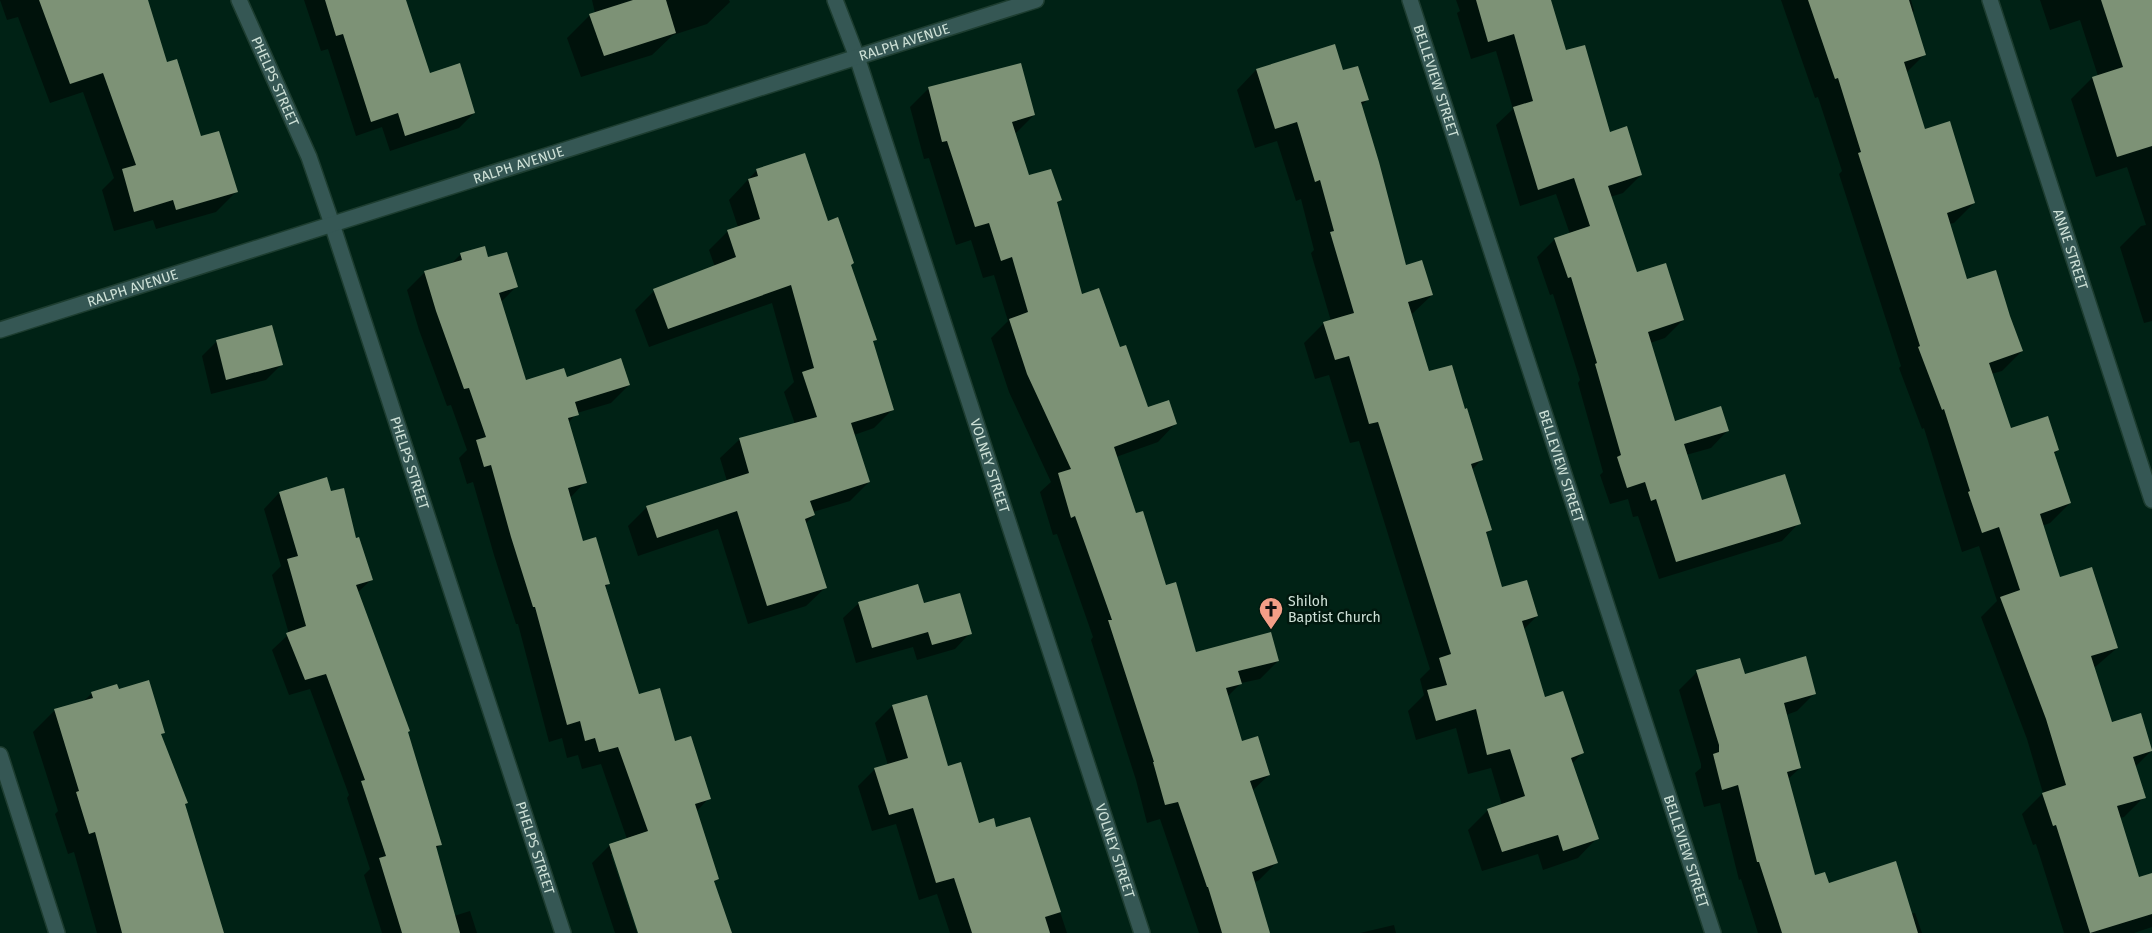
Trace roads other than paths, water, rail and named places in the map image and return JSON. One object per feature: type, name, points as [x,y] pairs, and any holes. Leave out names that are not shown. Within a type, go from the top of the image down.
[{"type":"street","name":"PHELPS STREET","points":[[239,0],[309,157],[563,933]]},
{"type":"street","name":"VOLNEY STREET","points":[[835,0],[857,57],[1142,933]]},
{"type":"street","name":"RALPH AVENUE","points":[[0,330],[1036,0]]},
{"type":"street","name":"BELLEVIEW STREET","points":[[1410,0],[1713,933]]},
{"type":"street","name":"ANNE STREET","points":[[1990,0],[2152,500]]},
{"type":"street","points":[[0,755],[57,933]]},
{"type":"place","name":"Shiloh Baptist Church","points":[[1271,630]]}]
